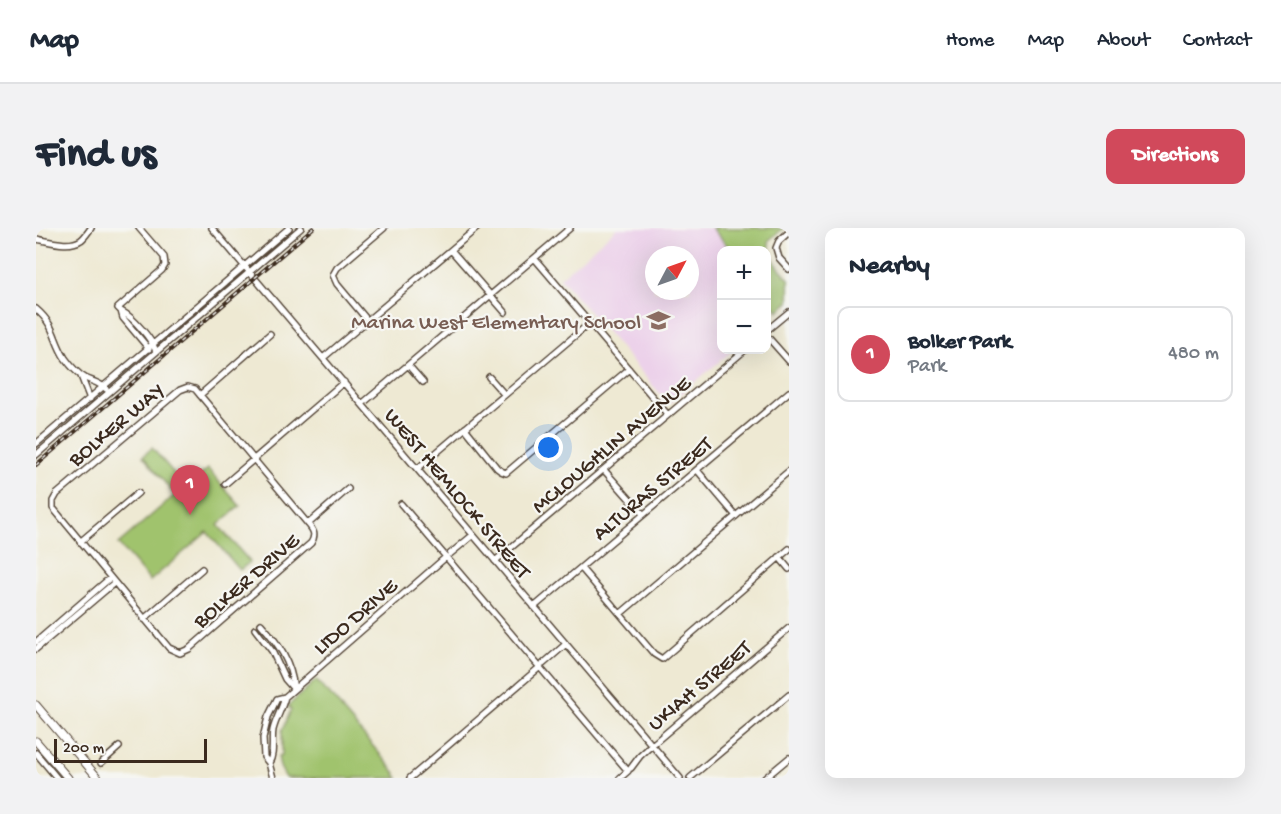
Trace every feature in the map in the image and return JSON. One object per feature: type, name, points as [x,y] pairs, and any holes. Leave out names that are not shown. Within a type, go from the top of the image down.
[{"type":"main road","points":[[36,705],[98,778]]},
{"type":"main road","points":[[36,741],[68,778]]},
{"type":"street","points":[[36,239],[72,243],[81,240],[91,228]]},
{"type":"street","points":[[140,228],[164,257],[165,265],[120,310],[123,318],[156,352]]},
{"type":"street","name":"WEST HEMLOCK STREET","points":[[212,228],[680,778]]},
{"type":"street","points":[[36,444],[289,228]]},
{"type":"street","points":[[36,455],[301,228]]},
{"type":"street","points":[[368,321],[337,284],[333,275],[337,268],[384,228]]},
{"type":"street","points":[[323,358],[477,228]]},
{"type":"street","points":[[362,404],[570,228]]},
{"type":"street","points":[[789,232],[779,241],[776,248],[779,258],[789,269]]},
{"type":"street","points":[[451,250],[505,312]]},
{"type":"street","points":[[535,259],[668,415]]},
{"type":"street","points":[[36,309],[50,325],[65,357],[80,375],[90,399]]},
{"type":"street","points":[[771,328],[789,312]]},
{"type":"street","points":[[417,469],[590,322]]},
{"type":"street","points":[[200,395],[270,334]]},
{"type":"street","points":[[771,339],[789,361]]},
{"type":"street","name":"MCLOUGHLIN AVENUE","points":[[495,561],[740,354]]},
{"type":"street","points":[[408,365],[423,382]]},
{"type":"street","points":[[465,428],[497,468],[506,473],[629,369]]},
{"type":"street","points":[[80,375],[100,384],[109,393]]},
{"type":"street","points":[[489,377],[504,394]]},
{"type":"street","points":[[225,484],[344,382]]},
{"type":"street","name":"BOLKER WAY","points":[[114,583],[54,508],[53,501],[57,494],[180,390],[188,387],[195,389],[200,395]]},
{"type":"street","name":"ALTURAS STREET","points":[[534,607],[789,392]]},
{"type":"street","name":"BOLKER DRIVE","points":[[114,583],[173,650],[180,653],[189,649],[314,538],[315,533],[308,524],[200,395]]},
{"type":"street","points":[[604,470],[643,514]]},
{"type":"street","points":[[697,470],[736,516]]},
{"type":"street","points":[[620,614],[789,471]]},
{"type":"street","points":[[308,524],[348,489]]},
{"type":"street","points":[[80,542],[138,493]]},
{"type":"street","points":[[400,504],[448,556],[630,769]]},
{"type":"street","name":"LIDO DRIVE","points":[[271,776],[269,763],[273,757],[275,724],[285,697],[473,535]]},
{"type":"street","points":[[580,568],[660,659],[789,549]]},
{"type":"street","points":[[779,557],[789,569]]},
{"type":"street","points":[[144,619],[202,569]]},
{"type":"street","points":[[36,642],[110,578]]},
{"type":"street","points":[[36,650],[114,583]]},
{"type":"street","points":[[261,624],[274,639],[286,660],[294,689]]},
{"type":"street","name":"UKIAH STREET","points":[[620,778],[652,745],[789,628]]},
{"type":"street","points":[[255,629],[272,651],[285,679],[294,689]]},
{"type":"street","points":[[410,778],[566,644]]},
{"type":"street","points":[[690,778],[789,695]]},
{"type":"street","points":[[102,763],[119,747]]},
{"type":"street","points":[[36,753],[57,778]]},
{"type":"street","points":[[765,778],[789,758]]},
{"type":"shaded area","name":"Marina West Elementary School","points":[[617,228],[712,228],[728,246],[717,246],[717,354],[728,354],[669,404],[560,278]]},
{"type":"green space","points":[[712,228],[784,228],[769,240],[769,246],[728,246]]},
{"type":"green space","points":[[771,254],[789,279],[789,302],[778,311],[771,302]]},
{"type":"green space","points":[[152,448],[186,487],[208,469],[240,506],[218,525],[250,562],[240,570],[207,532],[150,581],[118,544],[175,495],[143,456]]},
{"type":"green space","points":[[316,680],[398,778],[286,778],[280,767],[278,756],[282,755],[282,731],[291,710],[288,706]]},
{"type":"railway","points":[[36,465],[313,228]]},
{"type":"place","name":"Marina West Elementary School","points":[[659,320]]},
{"type":"place","name":"Bolker Park","points":[[190,515]]}]
